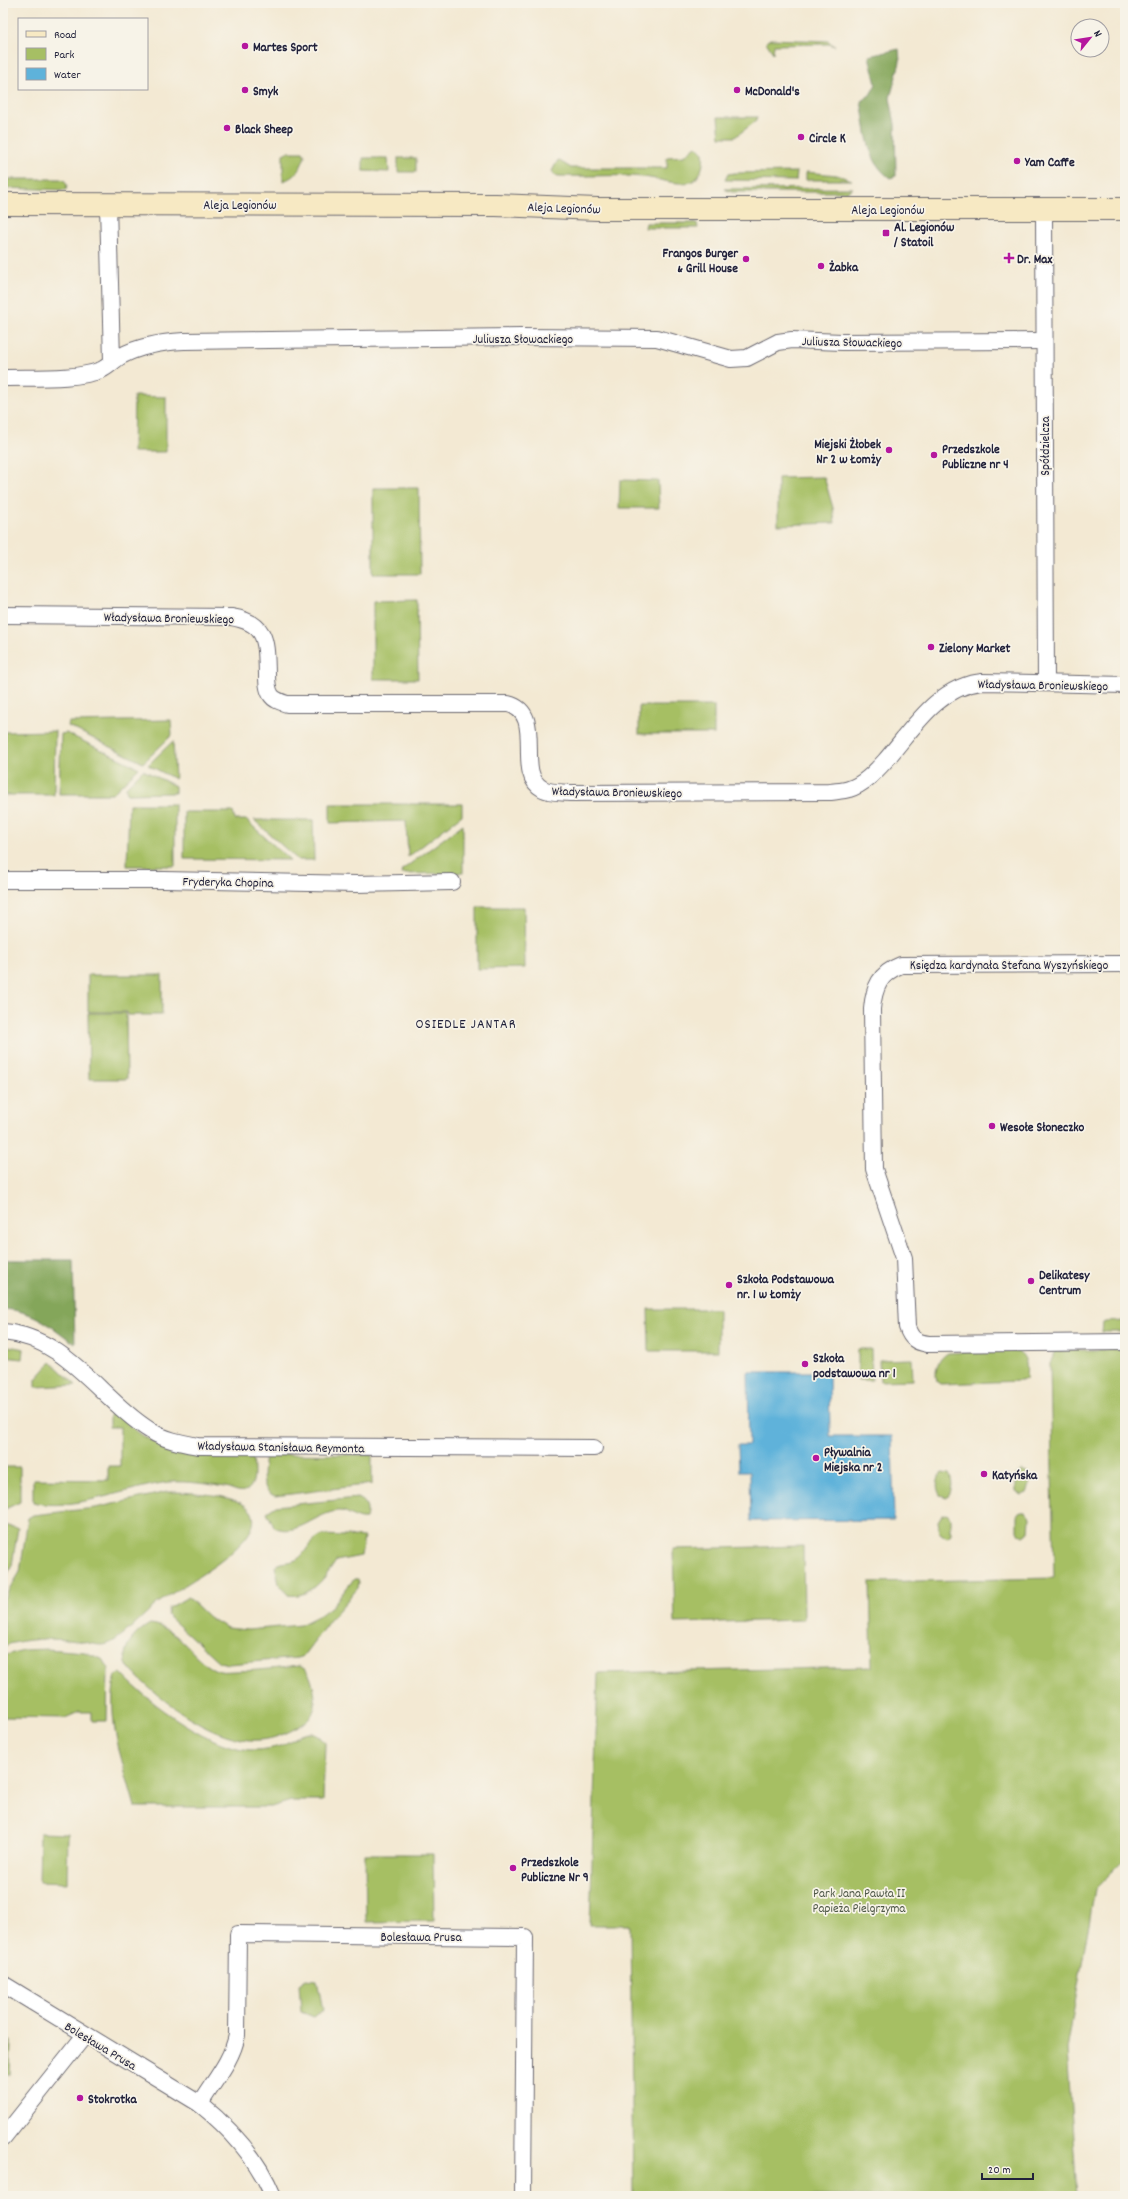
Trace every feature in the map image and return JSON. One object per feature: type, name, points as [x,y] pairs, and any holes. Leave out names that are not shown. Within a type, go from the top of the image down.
[{"type":"main road","name":"Aleja Legionów","points":[[3,204],[488,205],[597,209],[1125,209]]},
{"type":"street","points":[[108,204],[112,361]]},
{"type":"street","name":"Spółdzielcza","points":[[1044,209],[1046,683]]},
{"type":"street","name":"Juliusza Słowackiego","points":[[3,378],[78,375],[103,370],[112,361],[128,352],[152,345],[184,341],[521,337],[657,338],[711,354],[740,360],[778,342],[792,340],[842,342],[1044,341]]},
{"type":"street","name":"Władysława Broniewskiego","points":[[3,615],[231,617],[247,620],[263,635],[266,646],[268,687],[271,696],[277,701],[287,704],[508,704],[515,706],[519,708],[527,726],[530,775],[542,788],[570,793],[830,792],[849,789],[866,779],[878,768],[939,700],[951,691],[970,683],[1125,685]]},
{"type":"street","name":"Fryderyka Chopina","points":[[3,880],[164,880],[356,884],[452,882]]},
{"type":"street","name":"Księdza kardynała Stefana Wyszyńskiego","points":[[1125,964],[901,965],[885,973],[879,980],[875,988],[872,1009],[874,1169],[904,1258],[907,1327],[910,1336],[917,1342],[928,1344],[1125,1342]]},
{"type":"street","name":"Władysława Stanisława Reymonta","points":[[3,1332],[25,1335],[52,1349],[150,1431],[170,1440],[198,1446],[594,1448]]},
{"type":"street","name":"Bolesława Prusa","points":[[200,2104],[231,2056],[235,2046],[237,2035],[238,1934],[525,1936],[523,2196]]},
{"type":"street","name":"Bolesława Prusa","points":[[3,1984],[84,2035],[200,2104],[231,2131],[259,2170],[273,2196]]},
{"type":"street","points":[[3,2138],[84,2035]]},
{"type":"green space","points":[[770,39],[828,41],[835,46],[829,44],[774,45],[773,53],[766,42]]},
{"type":"green space","points":[[899,49],[900,62],[890,98],[895,124],[896,176],[890,178],[876,163],[868,143],[861,101],[870,95],[876,84],[869,56]]},
{"type":"green space","points":[[718,117],[757,117],[756,121],[735,137],[720,137]]},
{"type":"green space","points":[[696,146],[703,153],[702,169],[697,177],[691,182],[679,183],[632,176],[559,176],[554,175],[552,171],[558,160],[571,168],[667,168],[667,157],[684,156]]},
{"type":"green space","points":[[287,152],[303,152],[305,156],[297,172],[283,181],[283,154]]},
{"type":"green space","points":[[363,158],[388,158],[389,172],[363,171]]},
{"type":"green space","points":[[398,158],[416,158],[416,172],[398,172]]},
{"type":"green space","points":[[797,172],[796,181],[725,180],[728,174],[735,173]]},
{"type":"green space","points":[[806,172],[837,175],[852,180],[806,180]]},
{"type":"green space","points":[[3,179],[60,179],[64,180],[67,185],[66,190],[3,188]]},
{"type":"green space","points":[[853,188],[847,192],[732,192],[724,189]]},
{"type":"green space","points":[[646,223],[697,223],[698,228],[645,228]]},
{"type":"green space","points":[[134,396],[166,397],[166,452],[133,452]]},
{"type":"green space","points":[[824,477],[833,508],[835,523],[778,525],[778,478]]},
{"type":"green space","points":[[620,480],[658,481],[659,508],[619,508]]},
{"type":"green space","points":[[373,488],[419,488],[420,574],[373,574]]},
{"type":"green space","points":[[417,600],[418,679],[373,679],[373,601]]},
{"type":"green space","points":[[639,706],[714,706],[714,734],[639,734]]},
{"type":"green space","points":[[171,720],[172,735],[143,763],[68,726],[69,722]]},
{"type":"green space","points":[[55,731],[54,795],[3,795],[3,732]]},
{"type":"green space","points":[[66,733],[139,768],[112,794],[59,794],[61,734]]},
{"type":"green space","points":[[173,741],[175,779],[148,765]]},
{"type":"green space","points":[[143,770],[175,786],[175,793],[127,794],[126,787]]},
{"type":"green space","points":[[129,804],[175,804],[175,866],[127,866]]},
{"type":"green space","points":[[330,804],[462,804],[462,815],[408,857],[406,821],[330,823]]},
{"type":"green space","points":[[184,812],[233,812],[235,820],[246,820],[290,860],[184,859]]},
{"type":"green space","points":[[254,820],[313,820],[314,860],[298,860]]},
{"type":"green space","points":[[463,824],[463,873],[401,874],[402,870]]},
{"type":"green space","points":[[477,907],[524,907],[525,968],[477,969]]},
{"type":"green space","points":[[88,975],[162,975],[162,1015],[128,1015],[127,1012],[88,1012]]},
{"type":"green space","points":[[88,1013],[126,1013],[127,1079],[89,1079]]},
{"type":"green space","points":[[3,1260],[73,1260],[75,1344],[42,1320],[34,1316],[15,1310],[3,1309]]},
{"type":"green space","points":[[648,1309],[718,1309],[718,1351],[649,1351]]},
{"type":"green space","points":[[1125,1321],[1125,1332],[1102,1332],[1103,1323],[1105,1322]]},
{"type":"green space","points":[[3,1345],[24,1349],[23,1359],[3,1357]]},
{"type":"green space","points":[[858,1349],[871,1349],[872,1380],[858,1380]]},
{"type":"green space","name":"Park Jana Pawła II Papieża Pielgrzyma","points":[[1125,1349],[1125,1859],[1095,1889],[1067,2049],[1077,2196],[633,2196],[630,1925],[590,1925],[598,1673],[872,1667],[870,1582],[1054,1578],[1050,1363],[1056,1351]]},
{"type":"green space","points":[[1015,1350],[1022,1355],[1026,1362],[1026,1379],[1021,1381],[941,1384],[937,1381],[936,1372],[939,1361],[948,1353]]},
{"type":"green space","points":[[912,1359],[913,1380],[880,1381],[879,1360]]},
{"type":"green space","points":[[51,1362],[76,1385],[36,1387],[36,1379]]},
{"type":"green space","points":[[116,1414],[135,1430],[154,1442],[181,1451],[210,1454],[253,1455],[254,1475],[252,1485],[245,1491],[240,1491],[205,1484],[170,1482],[155,1484],[82,1502],[48,1504],[33,1502],[33,1479],[108,1480],[108,1466],[120,1466],[120,1427],[109,1427],[109,1415]]},
{"type":"green space","points":[[265,1454],[372,1455],[372,1484],[275,1496],[266,1489],[264,1484],[263,1472]]},
{"type":"green space","points":[[3,1467],[20,1467],[20,1502],[3,1510]]},
{"type":"green space","points":[[1021,1471],[1027,1473],[1030,1485],[1027,1493],[1022,1495],[1016,1491],[1016,1475]]},
{"type":"green space","points":[[942,1473],[949,1474],[951,1480],[952,1486],[947,1497],[940,1495],[938,1489],[937,1484]]},
{"type":"green space","points":[[167,1492],[213,1495],[230,1499],[244,1505],[252,1513],[253,1525],[244,1540],[225,1558],[155,1605],[113,1642],[100,1645],[69,1640],[40,1639],[21,1641],[3,1646],[3,1600],[20,1572],[28,1518],[33,1515],[95,1508]]},
{"type":"green space","points":[[357,1498],[361,1499],[365,1503],[367,1512],[366,1519],[357,1518],[343,1511],[338,1511],[325,1514],[289,1530],[274,1527],[267,1512],[276,1506]]},
{"type":"green space","points":[[1020,1512],[1024,1512],[1030,1518],[1029,1532],[1024,1536],[1019,1534],[1017,1530],[1017,1516]]},
{"type":"green space","points":[[947,1514],[951,1518],[951,1535],[947,1538],[940,1533],[938,1521],[942,1515]]},
{"type":"green space","points":[[3,1525],[18,1528],[12,1565],[3,1584]]},
{"type":"green space","points":[[323,1535],[364,1537],[361,1556],[336,1561],[316,1586],[303,1594],[288,1595],[279,1584],[275,1566],[280,1563],[296,1560],[303,1554],[310,1544]]},
{"type":"green space","points":[[803,1546],[804,1620],[675,1623],[673,1549]]},
{"type":"green space","points":[[354,1579],[358,1579],[358,1588],[330,1620],[303,1656],[297,1658],[229,1664],[219,1662],[167,1615],[169,1608],[188,1597],[209,1617],[227,1628],[248,1630],[300,1625],[320,1615],[332,1606]]},
{"type":"green space","points":[[150,1624],[161,1626],[170,1631],[202,1661],[210,1667],[220,1671],[299,1666],[305,1670],[311,1680],[315,1699],[312,1714],[305,1722],[291,1731],[276,1737],[260,1740],[243,1739],[225,1735],[189,1717],[172,1706],[142,1681],[126,1663],[126,1649],[129,1643],[133,1637]]},
{"type":"green space","points":[[47,1649],[85,1652],[104,1660],[108,1668],[107,1721],[92,1721],[92,1712],[79,1712],[65,1718],[3,1717],[3,1656],[23,1650]]},
{"type":"green space","points":[[121,1673],[148,1698],[183,1724],[221,1743],[239,1748],[259,1750],[280,1746],[307,1733],[317,1735],[325,1743],[323,1801],[291,1801],[271,1807],[135,1807],[121,1758],[114,1725],[113,1692],[116,1675]]},
{"type":"green space","points":[[40,1833],[68,1834],[67,1883],[39,1882]]},
{"type":"green space","points":[[365,1854],[433,1854],[434,1921],[366,1922]]},
{"type":"green space","points":[[306,1979],[317,1980],[323,2010],[314,2017],[301,2012],[299,1984]]},
{"type":"green space","points":[[3,2041],[11,2041],[10,2074],[3,2074]]},
{"type":"water","name":"Pływalnia Miejska nr 2","points":[[748,1372],[829,1372],[830,1436],[892,1436],[894,1520],[751,1521],[750,1472],[739,1472],[738,1445],[749,1445]]},
{"type":"place","name":"Martes Sport","points":[[245,46]]},
{"type":"place","name":"Smyk","points":[[245,90]]},
{"type":"place","name":"McDonald's","points":[[737,90]]},
{"type":"place","name":"Black Sheep","points":[[227,128]]},
{"type":"place","name":"Circle K","points":[[801,137]]},
{"type":"place","name":"Yam Caffe","points":[[1017,161]]},
{"type":"place","name":"Al. Legionów / Statoil","points":[[886,233]]},
{"type":"place","name":"Dr. Max","points":[[1009,258]]},
{"type":"place","name":"Frangos Burger & Grill House","points":[[746,259]]},
{"type":"place","name":"Żabka","points":[[821,266]]},
{"type":"place","name":"Miejski Żłobek Nr 2 w Łomży","points":[[889,450]]},
{"type":"place","name":"Przedszkole Publiczne nr 4","points":[[934,455]]},
{"type":"place","name":"Zielony Market","points":[[931,647]]},
{"type":"place","name":"Wesołe Słoneczko","points":[[992,1126]]},
{"type":"place","name":"Delikatesy Centrum","points":[[1031,1281]]},
{"type":"place","name":"Szkoła Podstawowa nr. 1 w Łomży","points":[[729,1285]]},
{"type":"place","name":"Szkoła podstawowa nr 1","points":[[805,1364]]},
{"type":"place","name":"Pływalnia Miejska nr 2","points":[[816,1458]]},
{"type":"place","name":"Katyńska","points":[[984,1474]]},
{"type":"place","name":"Przedszkole Publiczne Nr 9","points":[[513,1868]]},
{"type":"place","name":"Stokrotka","points":[[80,2098]]},
{"type":"district","name":"OSIEDLE JANTAR","points":[[466,1023]]}]
